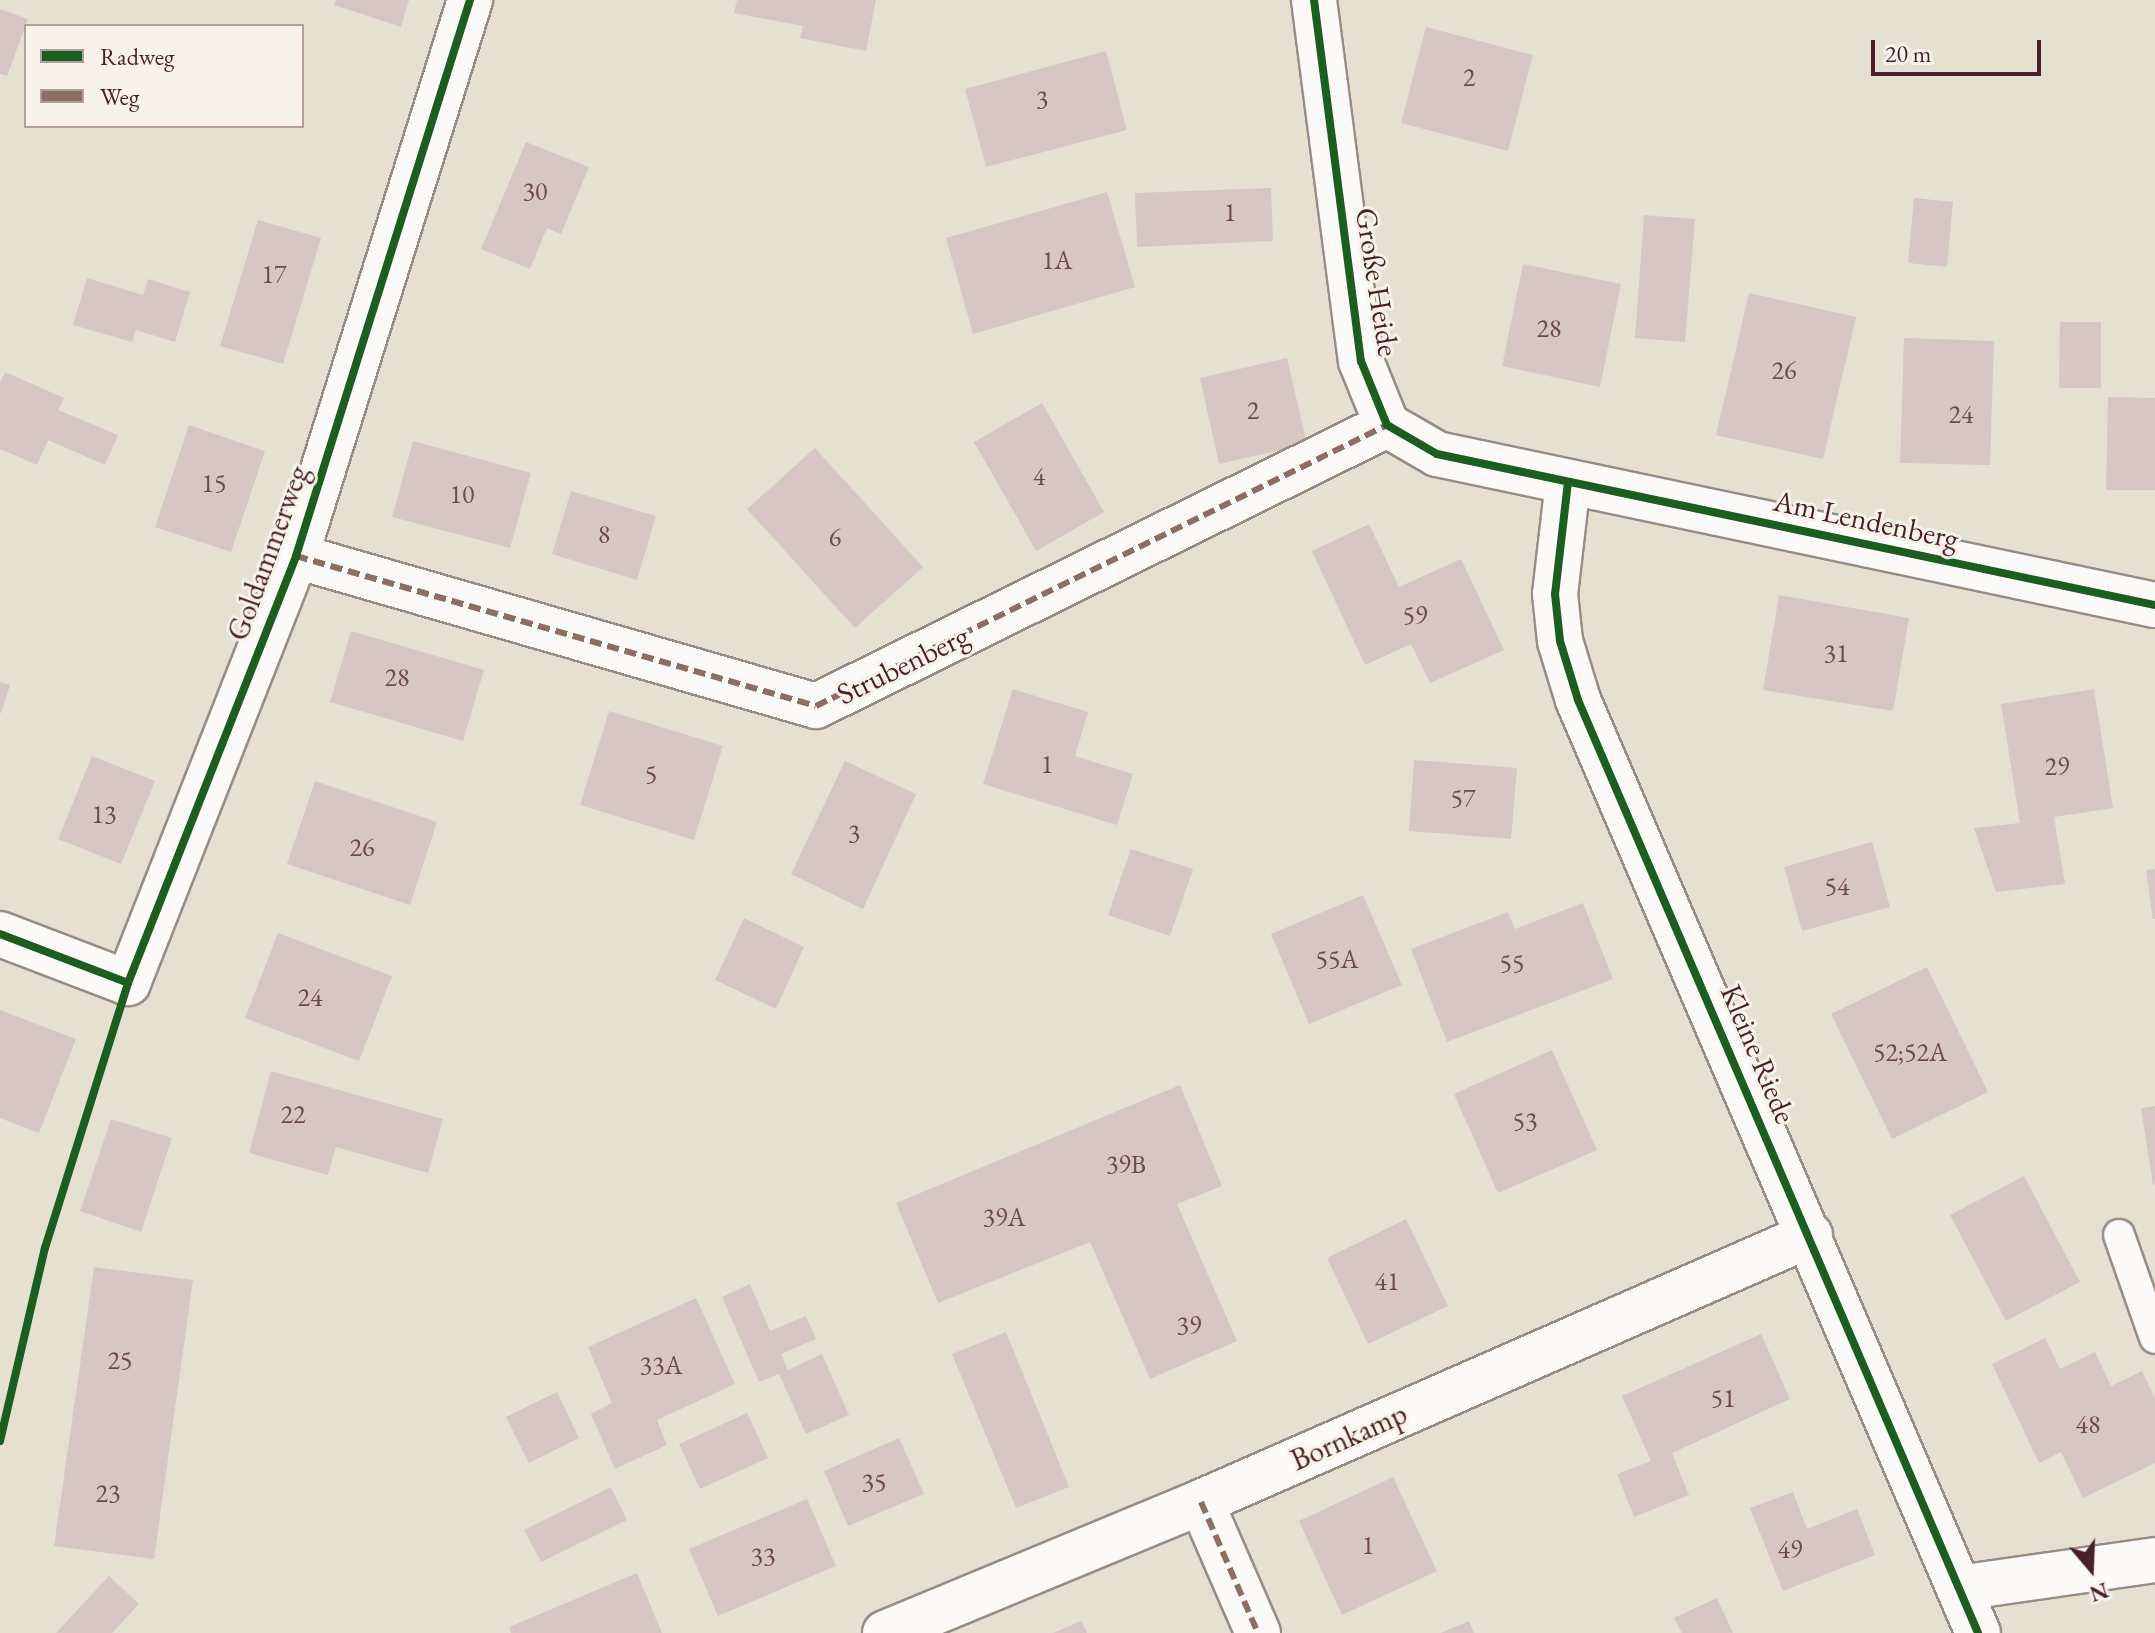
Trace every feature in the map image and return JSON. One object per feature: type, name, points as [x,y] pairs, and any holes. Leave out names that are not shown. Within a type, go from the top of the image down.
[{"type":"street","name":"Goldammerweg","points":[[0,934],[128,983],[296,556],[470,0]]},
{"type":"street","name":"Große Heide","points":[[1314,0],[1361,361],[1387,425]]},
{"type":"street","name":"Strubenberg","points":[[296,556],[816,706],[1387,425]]},
{"type":"street","points":[[1387,425],[1437,454],[1568,482]]},
{"type":"street","name":"Am Lendenberg","points":[[1568,482],[2155,605]]},
{"type":"street","name":"Kleine Riede","points":[[1568,482],[1556,550],[1555,594],[1560,641],[1578,700],[1810,1235],[1978,1633]]},
{"type":"street","name":"Bornkamp","points":[[885,1633],[1201,1502],[1810,1235]]},
{"type":"street","points":[[1201,1502],[1258,1633]]},
{"type":"street","points":[[1959,1588],[2155,1560]]},
{"type":"lane","points":[[2119,1235],[2155,1338]]},
{"type":"building","points":[[336,0],[409,0],[401,27],[334,5]]},
{"type":"building","points":[[737,0],[876,0],[866,51],[800,38],[803,26],[734,13]]},
{"type":"building","points":[[0,9],[28,19],[7,76],[0,74]]},
{"type":"building","points":[[1426,27],[1533,55],[1508,151],[1401,123]]},
{"type":"building","points":[[1106,51],[1127,130],[986,167],[965,89]]},
{"type":"building","points":[[526,142],[589,167],[561,234],[547,228],[530,269],[481,249]]},
{"type":"building","points":[[1271,188],[1273,241],[1137,247],[1135,193]]},
{"type":"building","points":[[1107,192],[1135,287],[973,334],[946,238]]},
{"type":"building","points":[[1914,198],[1953,202],[1947,267],[1908,263]]},
{"type":"building","points":[[1644,215],[1695,219],[1685,342],[1635,338]]},
{"type":"building","points":[[258,220],[321,238],[283,364],[220,346]]},
{"type":"building","points":[[1523,264],[1621,284],[1600,387],[1502,366]]},
{"type":"building","points":[[87,278],[143,295],[148,279],[190,292],[175,342],[136,330],[132,342],[73,325]]},
{"type":"building","points":[[1749,293],[1856,317],[1823,459],[1716,435]]},
{"type":"building","points":[[2060,322],[2101,322],[2101,388],[2059,388]]},
{"type":"building","points":[[1904,338],[1994,341],[1990,465],[1900,463]]},
{"type":"building","points":[[1287,358],[1307,444],[1219,464],[1200,378]]},
{"type":"building","points":[[5,372],[64,398],[58,410],[118,435],[105,465],[48,440],[37,465],[0,449],[0,383]]},
{"type":"building","points":[[2108,397],[2155,398],[2155,490],[2106,490]]},
{"type":"building","points":[[1042,403],[1104,512],[1036,551],[974,442]]},
{"type":"building","points":[[189,425],[265,451],[231,552],[155,527]]},
{"type":"building","points":[[413,441],[531,473],[510,548],[392,517]]},
{"type":"building","points":[[815,448],[923,567],[855,628],[747,509]]},
{"type":"building","points":[[571,491],[656,516],[637,580],[552,554]]},
{"type":"building","points":[[1369,524],[1399,587],[1461,559],[1504,650],[1430,683],[1411,644],[1365,665],[1312,551]]},
{"type":"building","points":[[1779,595],[1909,618],[1893,711],[1763,690]]},
{"type":"building","points":[[351,631],[484,670],[463,741],[330,702]]},
{"type":"building","points":[[0,682],[10,685],[1,713],[0,713]]},
{"type":"building","points":[[1013,689],[1088,712],[1075,756],[1133,774],[1117,825],[983,784]]},
{"type":"building","points":[[2094,689],[2113,808],[2054,817],[2065,884],[1996,892],[1974,828],[2020,823],[2001,704]]},
{"type":"building","points":[[609,711],[723,746],[694,840],[580,805]]},
{"type":"building","points":[[92,756],[155,781],[121,864],[58,839]]},
{"type":"building","points":[[1414,760],[1517,768],[1511,839],[1409,831]]},
{"type":"building","points":[[845,761],[916,794],[863,909],[791,874]]},
{"type":"building","points":[[315,781],[437,822],[410,905],[287,864]]},
{"type":"building","points":[[1872,842],[1890,907],[1802,931],[1784,867]]},
{"type":"building","points":[[1131,849],[1193,869],[1170,936],[1108,915]]},
{"type":"building","points":[[2155,869],[2155,919],[2153,919],[2146,870]]},
{"type":"building","points":[[1363,895],[1402,985],[1309,1024],[1271,934]]},
{"type":"building","points":[[1583,903],[1613,979],[1447,1042],[1411,949],[1508,912],[1515,929]]},
{"type":"building","points":[[744,918],[804,947],[776,1009],[715,980]]},
{"type":"building","points":[[278,933],[392,976],[359,1061],[245,1018]]},
{"type":"building","points":[[1927,967],[1988,1092],[1892,1139],[1831,1014]]},
{"type":"building","points":[[0,1010],[76,1039],[39,1133],[0,1118]]},
{"type":"building","points":[[1552,1050],[1597,1150],[1498,1193],[1454,1094]]},
{"type":"building","points":[[271,1071],[443,1119],[428,1173],[336,1147],[328,1175],[249,1153]]},
{"type":"building","points":[[1180,1085],[1222,1186],[1177,1204],[1237,1341],[1150,1379],[1090,1242],[938,1303],[896,1203]]},
{"type":"building","points":[[2155,1106],[2155,1184],[2153,1185],[2141,1108]]},
{"type":"building","points":[[111,1119],[172,1138],[141,1232],[80,1211]]},
{"type":"building","points":[[2024,1176],[2080,1282],[2006,1321],[1950,1215]]},
{"type":"building","points":[[1406,1219],[1448,1306],[1368,1344],[1327,1258]]},
{"type":"building","points":[[94,1267],[193,1280],[154,1559],[54,1546]]},
{"type":"building","points":[[750,1284],[770,1331],[806,1316],[816,1339],[781,1354],[788,1370],[822,1354],[849,1415],[806,1434],[779,1374],[759,1382],[722,1297]]},
{"type":"building","points":[[696,1298],[735,1384],[657,1420],[667,1445],[615,1469],[591,1414],[612,1403],[588,1347]]},
{"type":"building","points":[[1006,1332],[1069,1487],[1016,1508],[952,1354]]},
{"type":"building","points":[[1761,1334],[1790,1399],[1672,1453],[1689,1495],[1634,1517],[1617,1474],[1651,1461],[1622,1396]]},
{"type":"building","points":[[2045,1338],[2060,1369],[2095,1352],[2111,1386],[2142,1371],[2155,1398],[2155,1463],[2083,1498],[2061,1452],[2039,1463],[1992,1364]]},
{"type":"building","points":[[557,1392],[579,1438],[529,1463],[506,1417]]},
{"type":"building","points":[[747,1413],[768,1458],[700,1489],[679,1444]]},
{"type":"building","points":[[899,1438],[924,1494],[848,1526],[824,1471]]},
{"type":"building","points":[[1393,1477],[1437,1571],[1342,1615],[1299,1521]]},
{"type":"building","points":[[611,1487],[627,1520],[541,1562],[524,1530]]},
{"type":"building","points":[[1793,1492],[1807,1529],[1857,1509],[1875,1555],[1783,1591],[1750,1508]]},
{"type":"building","points":[[807,1499],[836,1566],[718,1616],[689,1549]]},
{"type":"building","points":[[637,1573],[662,1633],[511,1633],[509,1627]]},
{"type":"building","points":[[109,1576],[139,1604],[112,1633],[56,1633]]},
{"type":"building","points":[[1717,1598],[1733,1633],[1682,1633],[1674,1618]]},
{"type":"building","points":[[1081,1621],[1087,1633],[1053,1633]]},
{"type":"building","points":[[1469,1621],[1474,1633],[1441,1633]]},
{"type":"marked path","points":[[296,556],[816,706],[1387,425]]},
{"type":"marked path","points":[[1201,1502],[1258,1633]]},
{"type":"cycle path","points":[[0,1441],[45,1248],[128,983],[296,556],[470,0]]},
{"type":"cycle path","points":[[1314,0],[1361,361],[1387,425],[1437,454],[2155,605]]},
{"type":"cycle path","points":[[1568,482],[1555,594],[1560,641],[1578,700],[1978,1633]]},
{"type":"cycle path","points":[[0,934],[128,983]]}]
